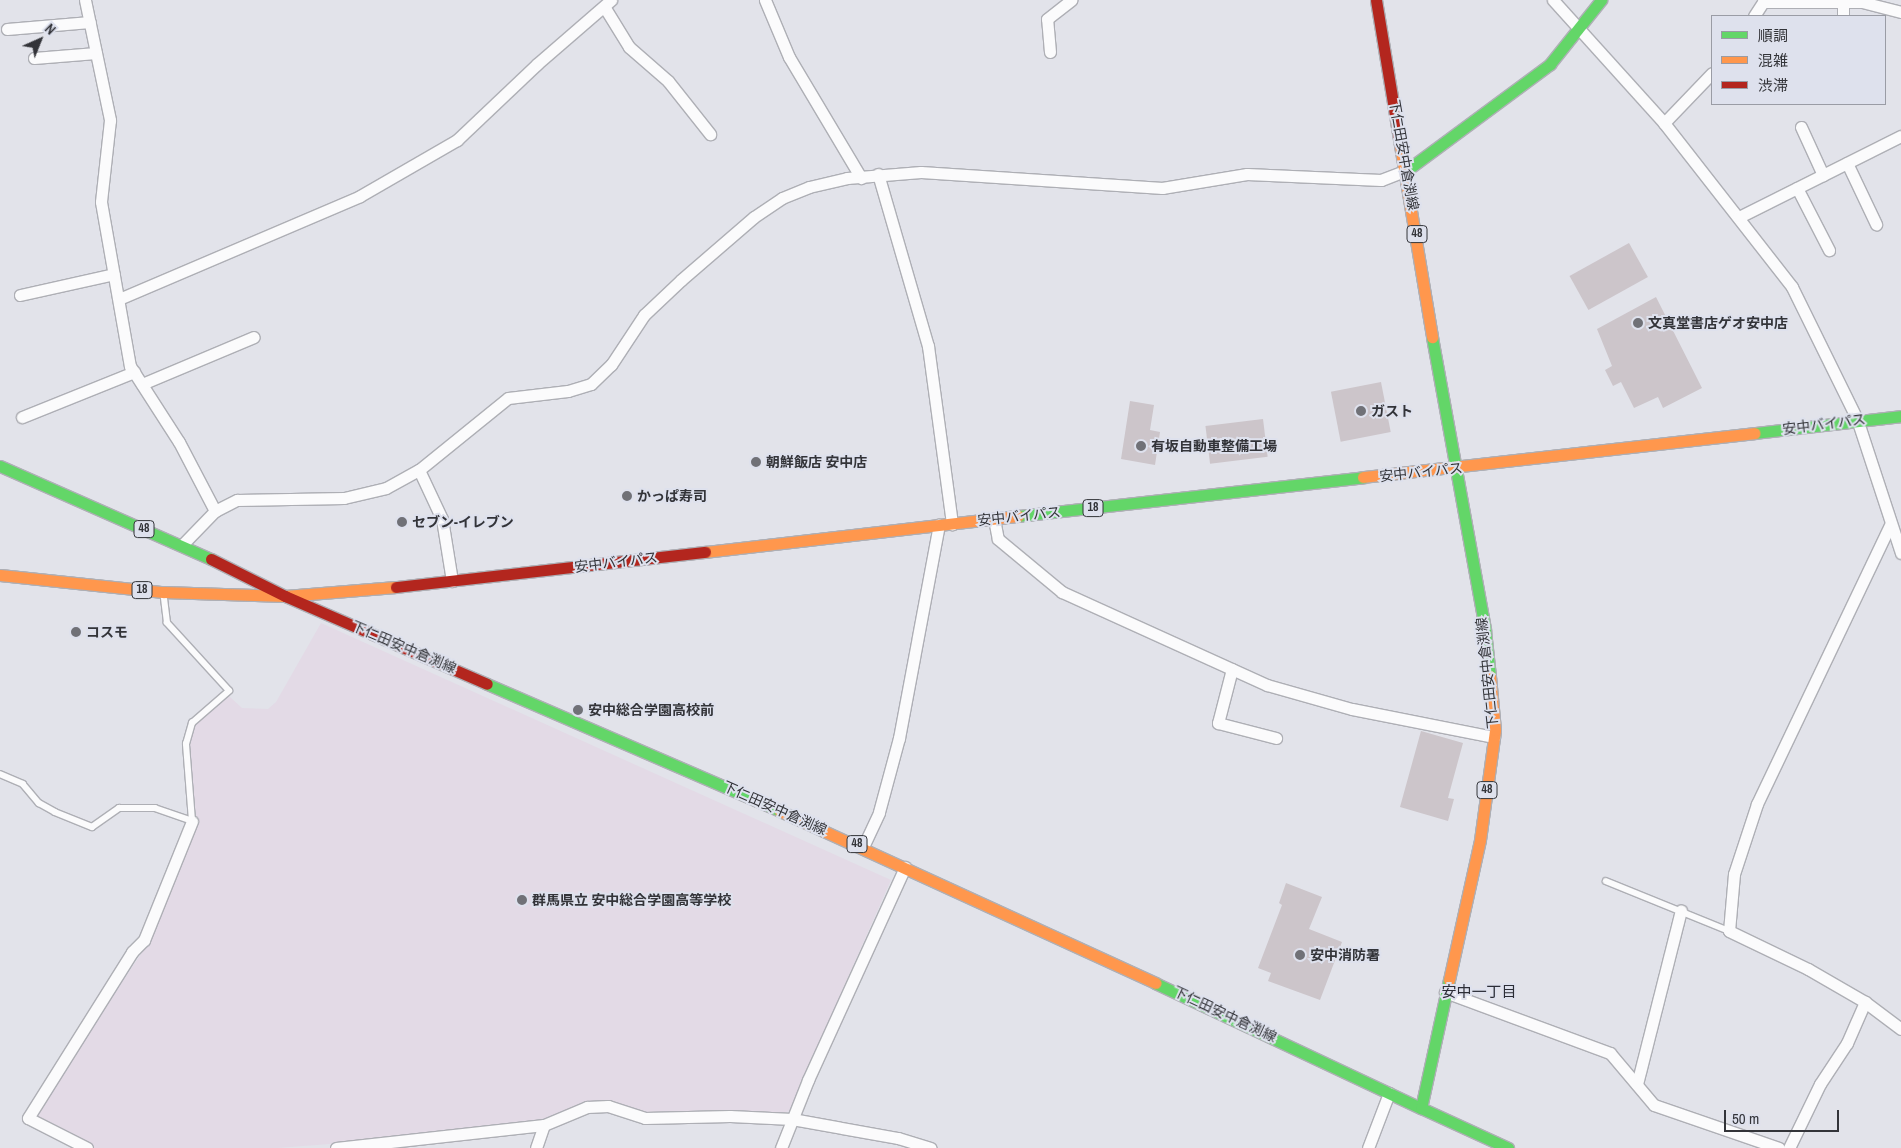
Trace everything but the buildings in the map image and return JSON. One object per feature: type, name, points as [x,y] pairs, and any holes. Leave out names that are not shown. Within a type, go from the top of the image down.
[{"type":"main road","name":"下仁田安中倉渕線","points":[[0,466],[182,545],[285,596],[863,847],[1421,1108],[1445,992],[1480,840],[1494,738],[1485,630],[1454,468],[1407,170],[1376,0]]},
{"type":"main road","points":[[1407,170],[1550,64],[1601,0]]},
{"type":"main road","name":"安中バイパス","points":[[285,596],[452,581],[1454,468],[1857,419],[1901,416]]},
{"type":"main road","name":"18","points":[[0,575],[163,592],[285,596]]},
{"type":"main road","points":[[1421,1108],[1508,1148]]},
{"type":"street","points":[[85,0],[110,120],[101,202],[130,366],[179,442],[214,511]]},
{"type":"street","points":[[765,0],[789,57],[861,178]]},
{"type":"street","points":[[1050,52],[1047,19],[1071,0]]},
{"type":"street","points":[[1553,0],[1580,26],[1664,123],[1792,287],[1857,419],[1890,526],[1901,553]]},
{"type":"street","points":[[1755,15],[1763,2],[1862,2],[1901,12]]},
{"type":"street","points":[[1843,2],[1843,15]]},
{"type":"street","points":[[119,299],[360,196],[457,140],[537,64],[608,4],[629,47],[668,81],[710,134]]},
{"type":"street","points":[[7,29],[90,22]]},
{"type":"street","points":[[34,58],[96,53]]},
{"type":"street","points":[[1664,123],[1711,74]]},
{"type":"street","points":[[1801,127],[1822,175]]},
{"type":"street","points":[[1739,217],[1847,163],[1899,141]]},
{"type":"street","points":[[1847,163],[1876,224]]},
{"type":"street","points":[[182,545],[214,511],[238,500],[344,498],[386,488],[419,470],[508,398],[568,391],[591,384],[611,365],[644,315],[754,217],[782,198],[809,187],[878,174],[921,172],[1162,188],[1247,174],[1381,180],[1407,170]]},
{"type":"street","points":[[878,174],[928,346],[952,524]]},
{"type":"street","points":[[1797,188],[1829,250]]},
{"type":"street","points":[[20,295],[114,274]]},
{"type":"street","points":[[142,384],[254,337]]},
{"type":"street","points":[[22,418],[134,372]]},
{"type":"street","points":[[419,470],[442,520],[452,581]]},
{"type":"street","points":[[994,519],[998,539],[1062,592],[1267,684],[1352,709],[1494,738]]},
{"type":"street","points":[[863,847],[879,812],[899,738],[939,525]]},
{"type":"street","points":[[1890,526],[1756,804],[1734,874],[1729,931],[1865,1002],[1901,1029]]},
{"type":"street","points":[[1232,668],[1218,723],[1276,738]]},
{"type":"street","points":[[87,1148],[28,1118],[132,952],[144,940],[192,821]]},
{"type":"street","points":[[781,1148],[792,1119],[905,867]]},
{"type":"street","points":[[1637,1084],[1681,910]]},
{"type":"street","points":[[1445,992],[1610,1052],[1654,1105],[1779,1148]]},
{"type":"street","points":[[1789,1148],[1820,1084],[1847,1043],[1865,1002]]},
{"type":"street","points":[[1368,1148],[1389,1093]]},
{"type":"street","points":[[336,1148],[544,1125],[587,1107],[601,1106],[645,1118],[730,1116],[792,1119],[898,1138],[930,1148]]},
{"type":"street","points":[[536,1148],[544,1125]]},
{"type":"lane","points":[[0,774],[23,784],[39,803],[55,812],[92,827],[119,808],[155,808],[192,821],[186,744],[192,723],[229,691],[167,623],[163,592]]},
{"type":"lane","points":[[1606,881],[1729,931]]},
{"type":"shaded area","name":"群馬県立 安中総合学園高等学校","points":[[321,623],[891,880],[789,1111],[781,1114],[731,1110],[647,1112],[610,1101],[541,1120],[418,1137],[278,1148],[94,1148],[38,1119],[37,1110],[153,936],[154,920],[196,820],[189,746],[192,723],[229,696],[242,708],[268,709],[276,702]]},
{"type":"traffic: fast","points":[[1407,170],[1550,64],[1601,0]]},
{"type":"traffic: fast","points":[[1432,337],[1485,630],[1490,676]]},
{"type":"traffic: fast","points":[[1755,433],[1901,416]]},
{"type":"traffic: fast","points":[[0,466],[211,559]]},
{"type":"traffic: fast","points":[[1018,516],[1363,477]]},
{"type":"traffic: fast","points":[[487,684],[780,811]]},
{"type":"traffic: fast","points":[[1155,983],[1421,1108],[1449,980]]},
{"type":"traffic: fast","points":[[1421,1108],[1508,1148]]},
{"type":"traffic: slow","points":[[1400,145],[1432,337]]},
{"type":"traffic: slow","points":[[1363,477],[1755,433]]},
{"type":"traffic: slow","points":[[705,552],[1018,516]]},
{"type":"traffic: slow","points":[[0,575],[163,592],[285,596],[396,587]]},
{"type":"traffic: slow","points":[[1449,980],[1480,840],[1495,730],[1490,676]]},
{"type":"traffic: slow","points":[[780,811],[1155,983]]},
{"type":"traffic: jam","points":[[1376,0],[1400,145]]},
{"type":"traffic: jam","points":[[396,587],[705,552]]},
{"type":"traffic: jam","points":[[211,559],[285,596],[487,684]]},
{"type":"place","name":"文真堂書店ゲオ安中店","points":[[1638,323]]},
{"type":"place","name":"ガスト","points":[[1361,411]]},
{"type":"place","name":"有坂自動車整備工場","points":[[1141,446]]},
{"type":"place","name":"朝鮮飯店 安中店","points":[[756,462]]},
{"type":"place","name":"かっぱ寿司","points":[[627,496]]},
{"type":"place","name":"セブン-イレブン","points":[[402,522]]},
{"type":"place","name":"コスモ","points":[[76,632]]},
{"type":"place","name":"安中総合学園高校前","points":[[578,710]]},
{"type":"place","name":"群馬県立 安中総合学園高等学校","points":[[522,900]]},
{"type":"place","name":"安中消防署","points":[[1300,955]]},
{"type":"district","name":"安中一丁目","points":[[1479,992]]}]
